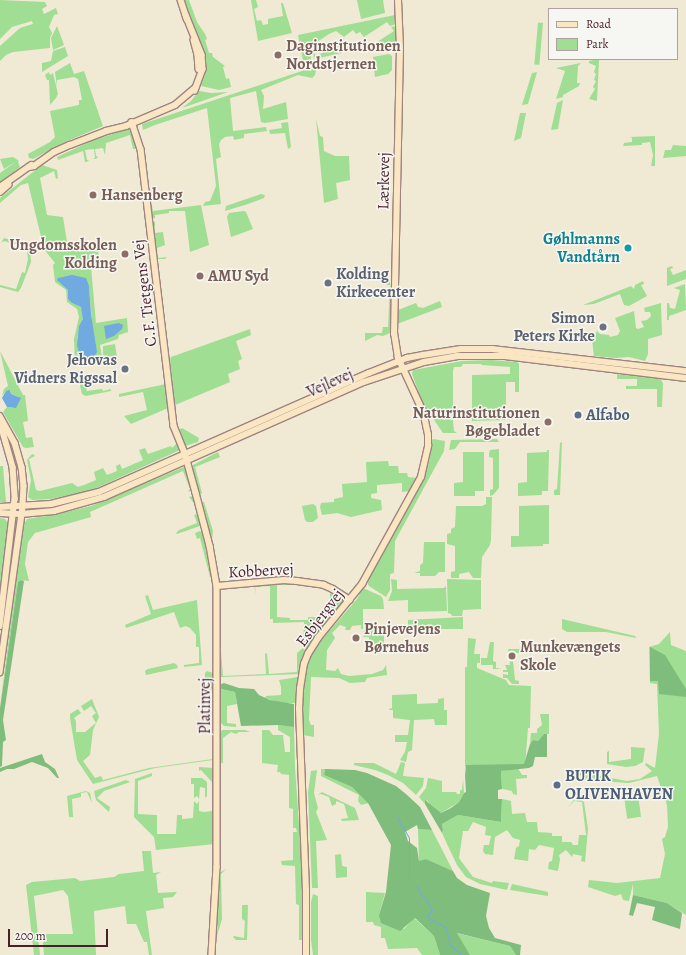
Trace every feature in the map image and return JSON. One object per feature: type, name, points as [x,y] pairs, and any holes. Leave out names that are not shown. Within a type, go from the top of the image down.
[{"type":"street","points":[[0,187],[46,155],[107,130],[112,131],[175,105],[195,88],[200,75],[198,55],[181,0]]},
{"type":"street","name":"Lærkevej","points":[[398,0],[400,48],[394,334],[403,368]]},
{"type":"street","name":"C.F. Tietgens Vej","points":[[131,123],[141,149],[174,426],[186,461]]},
{"type":"street","points":[[0,192],[14,178]]},
{"type":"street","name":"Vejlevej","points":[[22,510],[47,508],[99,492],[184,453],[400,361],[424,355],[461,349],[492,349],[666,372],[686,378]]},
{"type":"street","points":[[403,368],[408,362],[422,359],[424,355]]},
{"type":"street","name":"Vejlevej","points":[[0,512],[14,510],[54,511],[104,497],[364,382],[424,362],[457,356],[489,355],[666,372],[686,371]]},
{"type":"street","name":"Esbjergvej","points":[[306,955],[306,891],[299,734],[300,689],[308,654],[318,638],[362,584],[421,477],[428,446],[426,423],[403,368]]},
{"type":"street","points":[[0,416],[9,430],[18,454],[23,476],[22,510],[0,672]]},
{"type":"street","points":[[0,421],[14,475],[14,510],[0,626]]},
{"type":"street","points":[[10,456],[18,454]]},
{"type":"street","name":"Platinvej","points":[[186,461],[210,546],[217,586],[217,867],[212,955]]},
{"type":"street","name":"Vejlevej","points":[[0,507],[14,510]]},
{"type":"street","name":"Kobbervej","points":[[217,586],[284,580],[297,581],[324,585],[337,591],[350,600]]},
{"type":"green space","points":[[0,0],[45,2],[47,6],[42,9],[44,14],[56,8],[58,14],[54,15],[49,27],[52,33],[50,38],[50,48],[13,52],[6,55],[0,61],[0,46],[20,28],[33,24],[32,21],[12,27],[0,39]]},
{"type":"green space","points":[[184,0],[189,0],[197,22],[207,39],[205,40],[209,53],[212,53],[213,57],[225,66],[223,67],[226,79],[229,78],[231,87],[219,90],[201,86],[205,74],[205,54]]},
{"type":"green space","points":[[251,0],[256,0],[258,7],[254,9],[257,21],[261,20],[263,25],[268,24],[268,19],[283,16],[281,3],[283,3],[292,33],[258,41]]},
{"type":"green space","points":[[357,0],[383,0],[385,13],[361,19]]},
{"type":"green space","points":[[395,15],[396,24],[390,26],[387,22],[364,37],[360,32],[356,34],[353,30],[344,37],[336,31],[329,34],[311,46],[311,60],[303,61],[298,35]]},
{"type":"green space","points":[[538,23],[543,23],[539,65],[534,64]]},
{"type":"green space","points":[[57,26],[64,45],[53,50],[51,38]]},
{"type":"green space","points":[[396,26],[396,41],[394,44],[368,48],[368,43],[371,46],[394,31],[391,27]]},
{"type":"green space","points":[[340,41],[342,53],[314,59],[313,52],[317,56]]},
{"type":"green space","points":[[65,47],[68,56],[42,72],[42,63],[51,61],[53,51]]},
{"type":"green space","points":[[389,54],[392,56],[392,70],[388,74],[375,77],[373,57]]},
{"type":"green space","points":[[599,60],[597,101],[589,99],[595,89],[593,87],[596,81],[594,80],[596,74],[594,72],[596,66],[589,63],[589,61]]},
{"type":"green space","points":[[70,63],[74,74],[84,71],[103,126],[65,142],[33,159],[29,158],[28,154],[50,142],[55,137],[50,111],[79,105],[79,100],[82,100],[78,79],[74,77],[57,80],[57,87],[55,72]]},
{"type":"green space","points":[[581,63],[578,66],[577,83],[580,83],[579,86],[563,95],[563,97],[556,99],[565,71],[556,68]]},
{"type":"green space","points":[[317,66],[315,75],[312,78],[298,75],[261,90],[264,96],[263,109],[286,102],[288,119],[265,123],[261,122],[256,91],[230,98],[233,131],[266,127],[267,131],[244,134],[244,138],[234,140],[233,136],[225,137],[221,140],[219,144],[221,157],[216,159],[221,204],[203,206],[205,202],[210,201],[216,186],[207,108],[143,130],[142,124]]},
{"type":"green space","points":[[49,72],[50,75],[53,73],[58,94],[50,105],[49,80],[47,80],[45,75]]},
{"type":"green space","points":[[537,72],[528,104],[522,105],[532,73]]},
{"type":"green space","points":[[199,91],[211,93],[228,92],[182,108],[191,101]]},
{"type":"green space","points":[[563,100],[558,129],[551,130],[557,103]]},
{"type":"green space","points":[[520,113],[526,113],[521,138],[514,141]]},
{"type":"green space","points":[[316,119],[320,136],[323,137],[324,151],[335,156],[349,156],[350,180],[336,183],[338,199],[324,203]]},
{"type":"green space","points":[[288,122],[291,147],[288,149],[285,133],[270,134],[269,130],[282,128],[281,123]]},
{"type":"green space","points":[[128,129],[131,131],[137,149],[133,149],[130,135],[106,143],[105,155],[103,148],[95,149],[96,156],[98,157],[96,159],[93,159],[95,158],[94,149],[85,150],[87,160],[89,160],[87,162],[85,162],[83,151],[58,160],[57,157],[91,141]]},
{"type":"green space","points":[[655,136],[655,166],[651,166],[653,155],[650,142],[642,143],[642,145],[623,146],[624,143],[632,142],[632,138],[630,137]]},
{"type":"green space","points":[[673,145],[686,146],[686,156],[663,158],[665,150],[671,150]]},
{"type":"green space","points":[[13,157],[19,161],[20,167],[0,183],[0,173],[17,161],[4,169],[0,159]]},
{"type":"green space","points":[[42,165],[57,170],[58,178],[56,179],[54,171],[40,178],[47,215],[63,217],[68,248],[97,243],[100,265],[91,267],[96,323],[127,318],[128,332],[119,335],[118,339],[100,345],[102,357],[75,364],[74,339],[79,317],[77,309],[67,302],[66,290],[55,282],[53,265],[55,263],[44,249],[28,183],[21,185],[0,203],[0,198]],"holes":[[[65,286],[89,286],[92,323],[77,339],[83,319],[83,312],[81,307],[72,303],[68,290]]]},
{"type":"green space","points":[[148,186],[153,211],[201,205],[209,245],[190,252],[185,211],[169,211],[169,213],[155,215],[155,218],[152,219]]},
{"type":"green space","points":[[261,194],[265,195],[264,198],[225,211],[226,206]]},
{"type":"green space","points":[[246,212],[253,229],[231,237],[227,217],[229,213]]},
{"type":"green space","points":[[153,222],[155,222],[155,233],[163,232],[165,245],[157,248],[158,258],[167,257],[165,259],[157,259]]},
{"type":"green space","points":[[4,238],[28,245],[28,247],[35,250],[30,250],[31,262],[18,292],[0,287],[0,285],[16,289],[22,272],[25,273],[28,259],[27,251],[25,250],[25,247],[4,241],[1,243]]},
{"type":"green space","points":[[672,266],[673,268],[670,269],[673,275],[686,270],[686,279],[667,286],[667,268]]},
{"type":"green space","points":[[386,280],[390,282],[391,289],[390,333],[383,336],[377,335],[365,341],[365,333],[382,333],[383,327],[388,327],[390,285],[387,285]]},
{"type":"green space","points":[[643,281],[644,284],[641,285],[647,296],[629,306],[624,305],[620,294],[594,304],[583,305],[631,286],[634,289],[635,285]]},
{"type":"green space","points":[[685,284],[686,310],[669,316],[669,320],[667,320],[667,303],[669,303],[670,308],[675,309],[680,290],[674,288]]},
{"type":"green space","points":[[440,301],[442,307],[397,324],[398,310],[416,303],[418,307],[423,308]]},
{"type":"green space","points":[[661,303],[662,335],[648,339],[648,354],[645,361],[629,357],[615,358],[594,356],[592,340],[597,331],[600,334],[609,335],[610,337],[618,335],[620,331],[615,318],[634,311],[636,328],[638,329],[644,327],[641,321],[647,320],[651,316],[650,312],[645,312],[644,308]]},
{"type":"green space","points":[[250,329],[251,335],[236,341],[242,359],[238,361],[240,369],[228,374],[230,382],[175,405],[170,360],[171,357]]},
{"type":"green space","points":[[115,344],[118,364],[113,365],[111,356],[103,358],[103,346]]},
{"type":"green space","points":[[0,351],[23,395],[25,395],[28,421],[23,422],[26,438],[32,437],[34,447],[23,447],[3,412],[7,407],[14,408],[19,397],[11,394],[11,391],[6,391],[2,396],[4,389],[8,386]]},
{"type":"green space","points":[[491,360],[517,362],[519,364],[519,392],[515,392],[515,382],[506,382],[506,420],[472,421],[472,375],[510,374],[510,367],[463,364],[461,367],[454,367],[453,371],[453,422],[454,431],[457,433],[443,433],[423,404],[412,374],[413,370],[462,361]]},
{"type":"green space","points":[[395,367],[192,455],[260,423]]},
{"type":"green space","points":[[82,370],[87,391],[102,389],[103,391],[111,389],[111,391],[86,396],[82,394],[77,372]]},
{"type":"green space","points":[[617,374],[661,379],[663,384],[662,407],[657,407],[657,389],[626,389],[626,386],[637,386],[637,379],[617,379]]},
{"type":"green space","points":[[166,384],[168,408],[131,424],[124,416],[147,410],[143,392],[119,397],[119,394]]},
{"type":"green space","points":[[182,428],[199,438],[198,442],[185,446],[179,432]]},
{"type":"green space","points":[[433,439],[445,441],[444,451],[395,541],[394,573],[390,574],[390,590],[386,597],[369,586],[367,582],[423,479],[429,462]]},
{"type":"green space","points":[[497,439],[499,442],[460,442],[455,449],[449,450],[451,440]]},
{"type":"green space","points":[[562,442],[560,495],[554,495],[554,490],[557,489],[560,443]]},
{"type":"green space","points":[[177,443],[180,450],[90,491],[51,499],[32,500],[28,497],[31,480],[27,460],[33,454],[35,456],[29,459],[36,490],[40,491],[72,483],[78,487],[84,485],[96,480],[94,472],[103,468],[107,475],[117,471],[116,466],[120,464],[122,469],[143,460],[139,450],[145,448],[148,454],[171,446],[172,448]]},
{"type":"green space","points":[[499,449],[499,488],[493,495],[490,496],[490,490],[493,489],[493,458],[489,457],[489,454],[490,450]]},
{"type":"green space","points":[[547,450],[549,450],[548,491],[542,491],[542,495],[518,496],[518,483],[527,482],[527,453],[547,452]]},
{"type":"green space","points":[[218,452],[220,457],[195,467],[202,493],[200,495],[191,466]]},
{"type":"green space","points":[[463,452],[484,452],[484,491],[475,491],[475,496],[454,496],[454,483],[463,482]]},
{"type":"green space","points":[[388,461],[389,466],[398,466],[399,473],[407,473],[408,477],[417,478],[410,491],[402,492],[402,483],[377,485],[377,493],[371,494],[371,498],[381,500],[382,510],[351,517],[337,513],[322,515],[320,507],[321,503],[334,502],[334,499],[343,497],[342,484],[367,482],[366,462]]},
{"type":"green space","points":[[0,466],[3,466],[6,502],[0,502]]},
{"type":"green space","points":[[184,467],[192,490],[188,492],[190,489],[183,471],[90,512],[91,517],[35,533],[28,542],[25,564],[29,581],[21,580],[18,582],[0,708],[24,524],[27,519],[58,514],[91,506]]},
{"type":"green space","points":[[193,496],[201,523],[200,526],[177,534],[176,533],[179,530],[197,523],[194,515],[197,514],[194,503],[189,497]]},
{"type":"green space","points":[[486,497],[492,497],[491,540],[490,545],[482,557],[481,578],[473,578],[469,572],[459,574],[459,578],[451,578],[451,572],[455,571],[455,546],[447,544],[447,534],[451,533],[451,529],[455,527],[456,506],[482,506],[486,504]]},
{"type":"green space","points":[[202,501],[204,502],[213,531],[212,539],[220,582],[218,580]]},
{"type":"green space","points":[[313,504],[316,506],[318,518],[313,522],[307,522],[305,520],[302,506]]},
{"type":"green space","points":[[549,505],[549,544],[543,544],[543,546],[511,547],[511,536],[519,536],[519,506]]},
{"type":"green space","points":[[0,518],[5,519],[9,525],[0,588]]},
{"type":"green space","points":[[200,531],[204,534],[208,548],[212,577],[210,577],[200,538],[197,539],[195,533]]},
{"type":"green space","points":[[424,542],[445,542],[445,572],[439,572],[435,576],[420,576],[420,573],[414,573],[420,571],[420,565],[423,563]]},
{"type":"green space","points":[[391,579],[397,580],[397,589],[444,588],[446,586],[447,611],[408,612],[408,600],[388,601],[392,591]]},
{"type":"green space","points":[[447,579],[481,580],[481,609],[463,610],[462,616],[452,616],[448,613]]},
{"type":"green space","points":[[21,580],[24,581],[3,720],[6,740],[3,742],[2,766],[0,767],[0,708],[18,582]]},
{"type":"green space","points":[[292,583],[292,585],[277,585],[277,617],[290,618],[290,620],[308,620],[308,617],[321,617],[324,613],[327,613],[328,603],[330,603],[329,590],[341,596],[344,603],[309,648],[302,662],[300,674],[221,677],[221,652],[223,676],[266,674],[265,654],[267,653],[269,674],[297,672],[297,653],[303,648],[304,622],[273,623],[273,619],[270,619],[270,586],[255,587],[256,595],[254,585]]},
{"type":"green space","points":[[363,588],[381,596],[383,599],[384,609],[363,609],[363,629],[361,629],[361,625],[352,626],[350,630],[345,630],[346,627],[340,625],[332,633],[335,638],[327,650],[326,670],[335,671],[338,668],[341,674],[349,676],[372,674],[383,670],[386,665],[387,675],[367,678],[365,682],[350,683],[339,678],[311,677],[309,720],[311,725],[314,725],[314,737],[303,735],[303,695],[306,667],[310,657],[319,643],[357,599]]},
{"type":"green space","points":[[148,595],[153,610],[197,600],[202,665],[184,667],[184,665],[199,663],[199,647],[196,647],[196,635],[186,626],[180,628],[174,612],[126,628],[125,625],[151,614],[145,596]]},
{"type":"green space","points":[[463,617],[463,629],[408,629],[408,620]]},
{"type":"green space","points":[[562,619],[635,636],[636,638],[606,632],[567,632],[562,629]]},
{"type":"green space","points":[[364,630],[384,630],[384,645],[389,651],[381,646],[365,647],[369,645],[369,637],[363,637]]},
{"type":"green space","points":[[670,632],[671,645],[686,651],[686,915],[667,903],[633,895],[633,884],[629,901],[623,900],[621,894],[615,896],[588,887],[589,880],[617,883],[660,878],[665,854],[662,839],[665,837],[668,827],[667,805],[657,776],[629,783],[582,779],[579,772],[627,781],[640,779],[652,771],[645,765],[646,763],[655,768],[659,734],[657,684],[650,683],[649,647],[659,644]]},
{"type":"green space","points":[[468,638],[476,639],[474,654],[480,654],[480,663],[477,663],[477,668],[506,680],[509,685],[531,686],[530,728],[528,728],[525,766],[465,767],[465,667],[467,667]]},
{"type":"green space","points":[[490,642],[494,642],[493,661],[496,662],[496,668],[502,669],[493,669],[493,665],[481,665],[481,658],[487,658]]},
{"type":"green space","points":[[650,647],[665,655],[686,689],[686,697],[659,694],[658,681],[650,681]]},
{"type":"green space","points":[[508,649],[521,649],[521,653],[516,653],[516,660],[513,661],[515,680],[519,681],[519,684],[512,684],[507,678],[503,678],[503,674],[508,675],[508,672],[503,672],[503,670],[507,670],[505,665],[510,665]]},
{"type":"green space","points":[[174,663],[178,668],[146,675],[145,671],[148,669]]},
{"type":"green space","points":[[207,671],[215,674],[213,760],[155,768],[93,784],[77,760],[70,718],[70,714],[78,709],[81,713],[74,718],[76,721],[76,732],[85,732],[96,723],[92,716],[96,713],[91,706],[84,711],[81,706],[92,699],[99,717],[93,730],[90,755],[83,761],[95,778],[101,776],[103,780],[149,768],[213,759],[213,696],[209,679],[205,678],[205,673]]},
{"type":"green space","points":[[298,677],[295,703],[281,703],[265,698],[266,696],[281,695],[279,680]]},
{"type":"green space","points":[[224,683],[239,688],[254,689],[259,695],[270,700],[294,704],[294,727],[278,725],[241,726],[235,692],[221,689],[221,684]]},
{"type":"green space","points":[[220,689],[235,692],[237,704],[227,706],[227,723],[236,724],[236,727],[224,726],[221,723]]},
{"type":"green space","points":[[417,694],[417,704],[438,703],[438,699],[444,698],[444,710],[447,710],[447,725],[435,725],[434,719],[414,720],[412,750],[408,752],[406,762],[400,760],[405,752],[407,742],[395,742],[395,735],[408,735],[410,720],[393,718],[393,710],[389,709],[392,708],[392,695]]},
{"type":"green space","points":[[540,714],[549,714],[549,734],[544,734],[538,741],[533,740],[530,744],[531,733],[537,733],[537,729],[542,725]]},
{"type":"green space","points":[[278,725],[294,727],[299,824],[302,832],[304,955],[302,940],[299,940],[299,905],[296,904],[295,866],[282,865],[281,861],[293,860],[293,832],[297,832],[296,828],[293,828],[293,809],[289,808],[289,775],[277,772],[278,765],[262,763],[262,730],[269,730],[273,735],[283,735],[285,752],[290,752],[290,737],[278,730]]},
{"type":"green space","points":[[222,730],[245,730],[250,732],[239,732],[236,734],[231,732],[223,738],[223,763],[220,763],[220,733]]},
{"type":"green space","points":[[544,734],[547,734],[547,757],[535,757],[533,766],[529,768],[501,771],[502,789],[498,790],[498,799],[502,799],[501,822],[458,815],[442,824],[442,833],[425,804],[425,800],[441,813],[451,808],[459,802],[466,792],[466,765],[524,764],[530,744],[533,740],[538,741]]},
{"type":"green space","points":[[631,747],[645,748],[643,762],[635,766],[626,767],[607,764],[607,752],[609,751],[609,762],[631,759]]},
{"type":"green space","points":[[42,754],[45,762],[55,769],[59,778],[57,778],[48,768],[32,762],[14,769],[7,769],[0,772],[0,768]]},
{"type":"green space","points":[[401,762],[405,763],[403,776],[424,778],[423,786],[416,795],[403,783],[388,775],[354,765],[354,763],[374,763],[396,774]]},
{"type":"green space","points":[[199,767],[214,768],[214,799],[212,799],[212,782],[201,770],[199,771]]},
{"type":"green space","points":[[518,768],[522,775],[527,775],[527,778],[516,779],[517,795],[513,794],[512,791],[502,789],[501,771]]},
{"type":"green space","points":[[321,769],[325,769],[324,775],[352,787],[369,803],[361,805],[358,801],[359,795],[321,776]]},
{"type":"green space","points":[[325,769],[355,770],[367,773],[396,786],[420,807],[432,830],[418,829],[417,825],[405,832],[408,841],[417,848],[419,861],[426,859],[453,871],[457,878],[467,885],[490,893],[486,916],[489,928],[495,938],[521,945],[520,955],[516,955],[510,946],[457,933],[470,955],[440,955],[434,936],[415,918],[400,931],[381,923],[379,915],[386,892],[391,845],[368,803],[352,787],[324,775]]},
{"type":"green space","points":[[317,770],[314,793],[318,808],[316,812],[327,840],[316,841],[318,888],[312,888],[308,792],[311,771]]},
{"type":"green space","points":[[152,773],[152,776],[138,781],[138,814],[157,815],[157,834],[176,834],[177,815],[182,815],[182,819],[193,818],[194,801],[197,804],[199,801],[199,811],[212,811],[212,800],[214,800],[215,844],[156,850],[154,837],[134,817],[135,779]]},
{"type":"green space","points":[[191,778],[202,778],[207,782],[207,796],[205,798],[205,788],[200,787],[199,799],[197,796],[194,798],[194,784],[191,784]]},
{"type":"green space","points":[[428,778],[442,781],[442,792],[456,792],[457,794],[460,794],[460,790],[462,790],[463,779],[464,793],[459,802],[441,813],[433,809],[427,800],[425,804],[419,797],[426,788]]},
{"type":"green space","points":[[126,780],[130,782],[104,791],[97,798],[110,807],[109,812],[96,800],[94,791]]},
{"type":"green space","points":[[86,791],[90,793],[92,803],[87,792],[81,793],[81,797],[72,799],[73,817],[69,817],[67,796]]},
{"type":"green space","points":[[322,792],[355,808],[359,820],[342,821],[341,819],[348,818],[344,804],[336,801],[336,804],[332,806],[329,797],[321,794],[318,795]]},
{"type":"green space","points":[[638,795],[641,817],[627,819],[624,797]]},
{"type":"green space","points":[[502,799],[511,801],[512,814],[525,813],[527,822],[537,822],[538,832],[552,833],[552,836],[562,836],[562,842],[571,842],[573,845],[578,845],[579,835],[586,835],[582,802],[574,801],[567,808],[574,800],[580,799],[584,802],[588,829],[585,862],[581,861],[582,856],[573,854],[572,857],[566,850],[559,855],[560,859],[558,871],[548,869],[549,862],[552,861],[554,848],[539,845],[535,850],[529,849],[528,861],[514,859],[516,848],[519,846],[520,840],[513,838],[507,830],[495,837],[493,855],[485,854],[483,851],[484,845],[489,845],[491,836],[485,835],[486,827],[473,822],[468,831],[463,831],[459,858],[473,877],[492,883],[493,881],[509,883],[507,890],[480,884],[466,877],[457,865],[442,833],[442,824],[458,815],[501,822]]},
{"type":"green space","points":[[418,829],[432,830],[453,871],[426,859],[419,862]]},
{"type":"green space","points":[[142,851],[151,851],[153,873],[161,872],[156,875],[158,893],[177,892],[173,897],[163,898],[164,908],[146,911],[152,955],[149,955],[147,942],[144,942],[136,924],[127,924],[125,906],[94,911],[96,955],[44,955],[43,943],[45,934],[73,934],[68,896],[63,890],[34,896],[40,955],[34,955],[26,885],[32,882],[75,878],[80,881],[114,877],[119,874],[144,871]]},
{"type":"green space","points":[[341,854],[342,866],[347,867],[347,877],[336,878],[335,855]]},
{"type":"green space","points":[[226,869],[221,874],[222,919],[217,936],[219,873]]},
{"type":"green space","points":[[512,884],[548,892],[548,896],[510,890]]},
{"type":"green space","points":[[366,892],[385,893],[379,915],[404,929],[414,918],[434,936],[440,955],[422,955],[417,948],[388,949],[385,938],[381,938],[381,927],[374,925],[373,922],[366,922]]},
{"type":"green space","points":[[313,894],[318,896],[318,955],[313,955],[311,940],[311,902]]},
{"type":"green space","points":[[633,895],[667,903],[682,913],[680,929],[652,920],[655,907],[637,903],[633,916],[629,915]]},
{"type":"green space","points":[[242,905],[248,905],[247,940],[236,940],[233,937],[234,936],[244,938],[245,921],[242,919]]},
{"type":"green space","points":[[456,933],[510,946],[516,955],[470,955]]},
{"type":"water","points":[[72,275],[86,278],[89,286],[91,314],[97,352],[94,357],[88,359],[80,357],[77,345],[79,326],[83,319],[81,307],[72,303],[68,299],[68,290],[57,280],[58,278]]},
{"type":"water","points":[[119,323],[123,325],[122,329],[114,336],[106,339],[104,326]]},
{"type":"water","points":[[10,390],[11,394],[21,398],[16,408],[7,407],[2,398],[6,391]]},
{"type":"waterway","points":[[397,817],[409,838],[409,878]]},
{"type":"waterway","points":[[417,885],[420,894],[425,898],[432,910],[427,915],[430,920],[435,921],[446,928],[450,945],[460,953],[460,955]]},
{"type":"place","name":"Daginstitutionen Nordstjernen","points":[[278,55]]},
{"type":"place","name":"Hansenberg","points":[[93,195]]},
{"type":"place","name":"Gøhlmanns Vandtårn","points":[[628,248]]},
{"type":"place","name":"Ungdomsskolen Kolding","points":[[125,254]]},
{"type":"place","name":"AMU Syd","points":[[200,276]]},
{"type":"place","name":"Kolding Kirkecenter","points":[[328,283]]},
{"type":"place","name":"Simon Peters Kirke","points":[[603,327]]},
{"type":"place","name":"Jehovas Vidners Rigssal","points":[[125,369]]},
{"type":"place","name":"Alfabo","points":[[578,415]]},
{"type":"place","name":"Naturinstitutionen Bøgebladet","points":[[548,422]]},
{"type":"place","name":"Pinjevejens Børnehus","points":[[356,638]]},
{"type":"place","name":"Munkevængets Skole","points":[[512,656]]},
{"type":"place","name":"BUTIK OLIVENHAVEN","points":[[557,785]]}]
